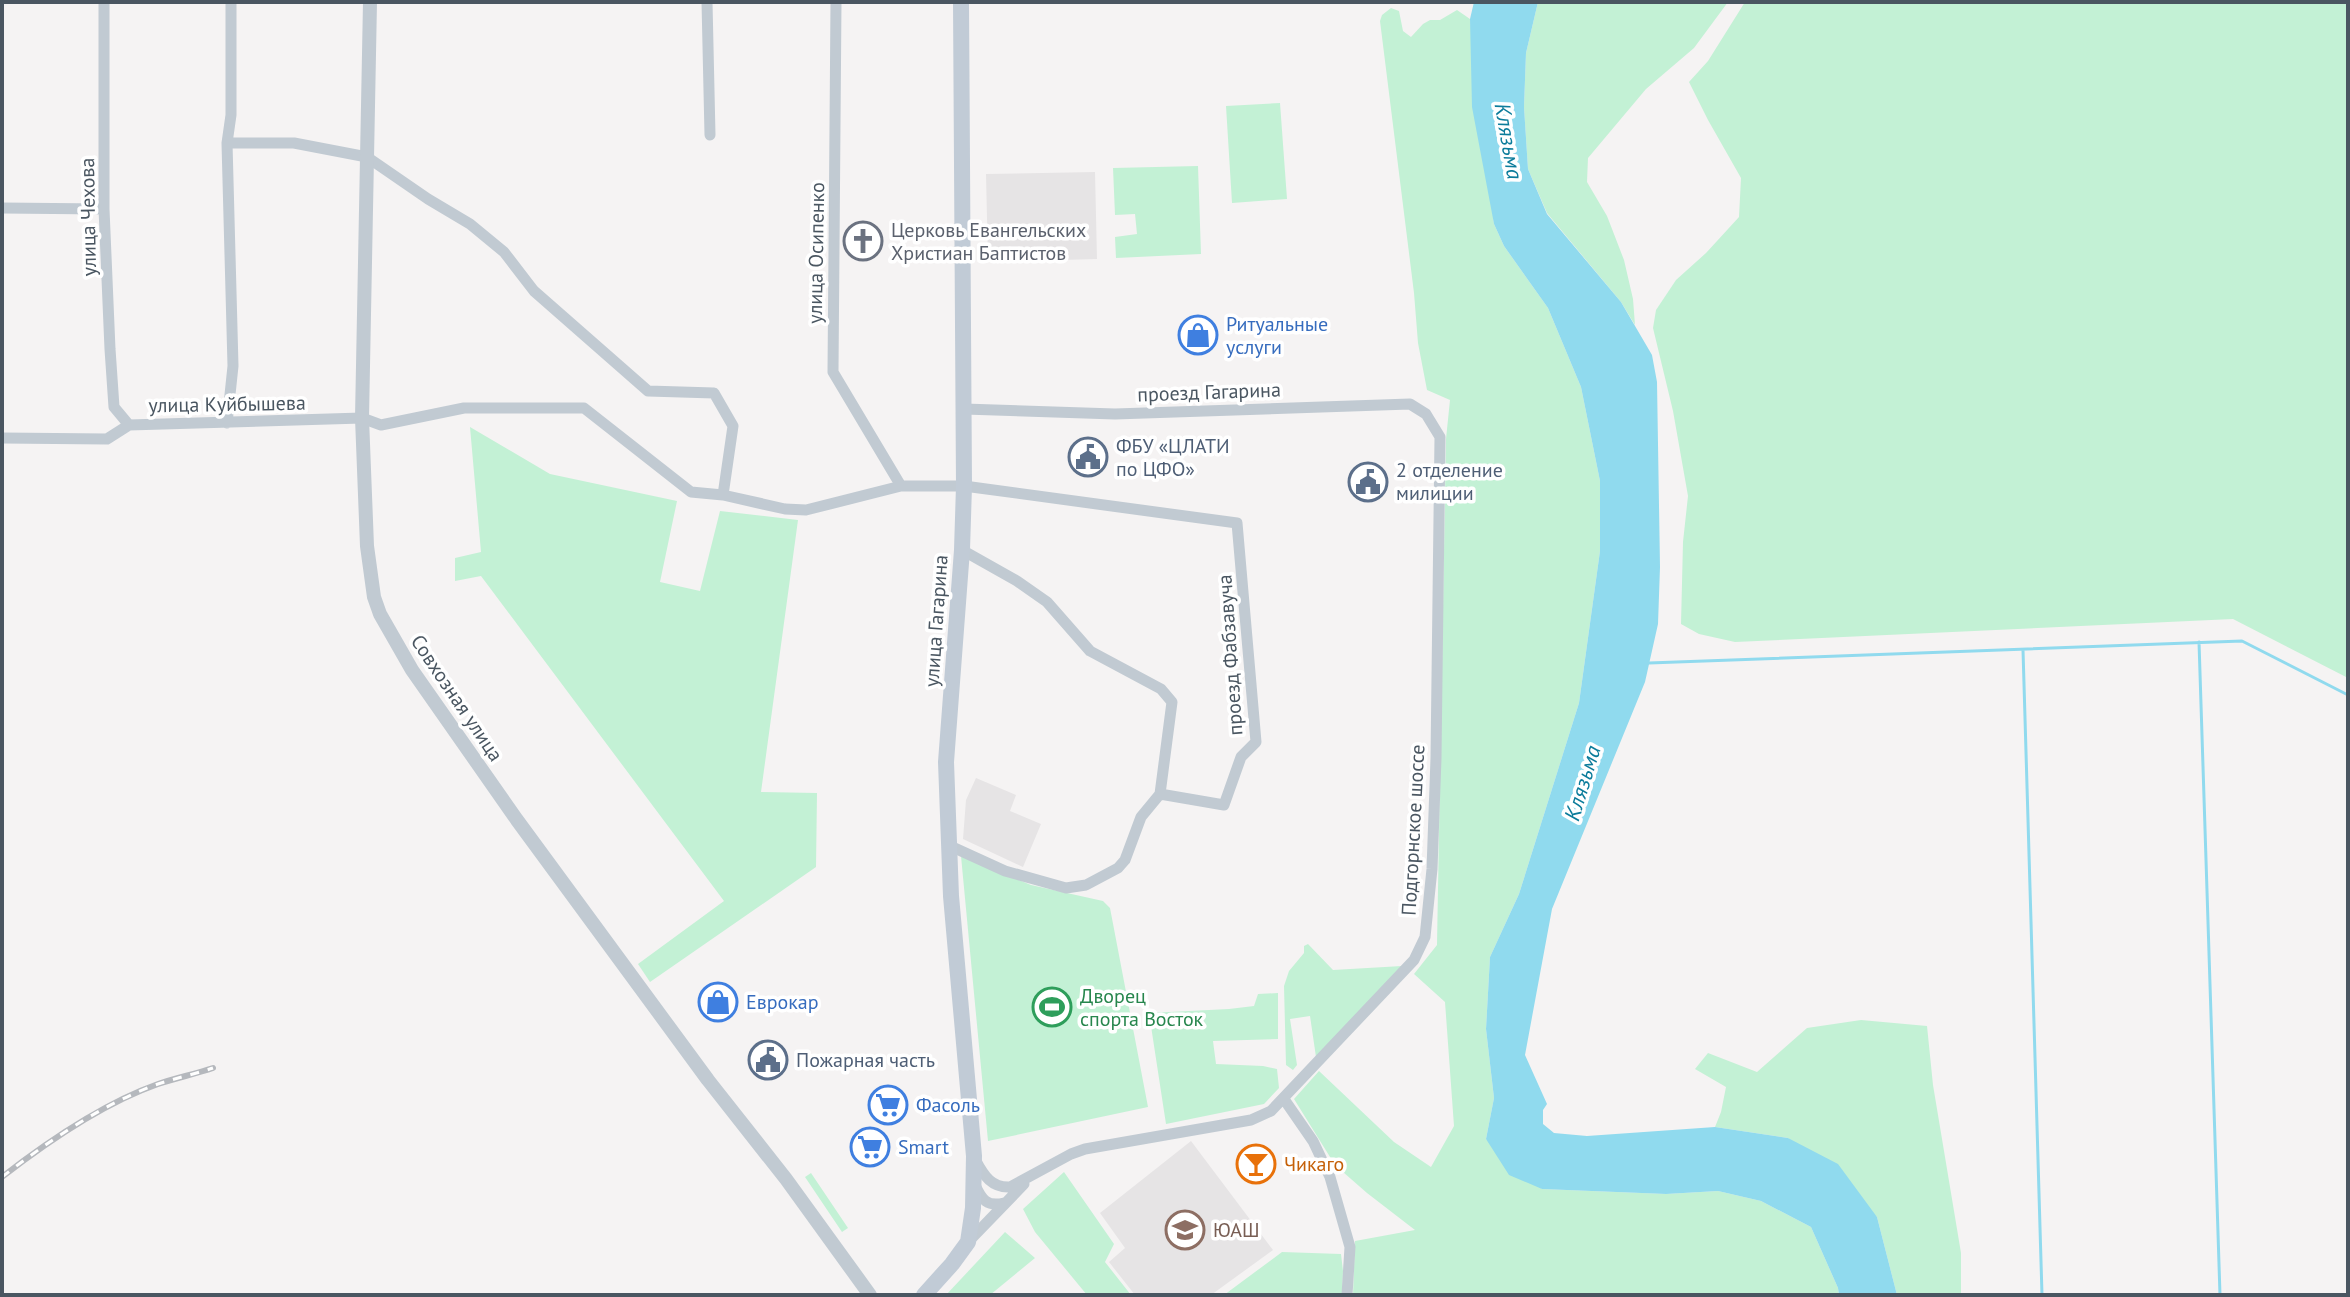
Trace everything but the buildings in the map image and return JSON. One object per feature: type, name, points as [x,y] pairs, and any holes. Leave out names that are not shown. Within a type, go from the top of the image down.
[{"type":"main road","name":"улица Гагарина","points":[[961,2],[964,486],[946,762],[948,845],[974,1156],[968,1242]]},
{"type":"main road","points":[[924,1295],[968,1242]]},
{"type":"street","name":"улица Чехова","points":[[104,2],[104,209],[114,407],[129,425]]},
{"type":"street","points":[[227,423],[233,366],[227,143],[231,115],[231,2]]},
{"type":"street","name":"Совхозная улица","points":[[370,2],[362,418],[370,578],[374,597],[387,628],[412,670],[517,820],[870,1295]]},
{"type":"street","points":[[707,2],[710,135]]},
{"type":"street","name":"улица Осипенко","points":[[836,2],[833,372],[901,486]]},
{"type":"street","points":[[227,143],[294,143],[367,157],[470,224],[504,252],[534,291],[648,391],[714,393],[733,426],[723,495]]},
{"type":"street","points":[[2,208],[104,209]]},
{"type":"street","name":"проезд Гагарина","points":[[964,409],[1115,414],[1410,404],[1426,414],[1440,437]]},
{"type":"street","name":"улица Куйбышева","points":[[2,438],[107,439],[129,425],[362,418],[381,425],[464,408],[584,408],[691,492],[723,495],[785,509],[806,510],[901,486],[964,486],[1237,523]]},
{"type":"street","name":"Подгорнское шоссе","points":[[974,1156],[981,1171],[999,1188],[1010,1187],[1085,1149],[1251,1120],[1271,1111],[1284,1099],[1414,960],[1425,937],[1432,869],[1440,437]]},
{"type":"street","name":"проезд Фабзавуча","points":[[1160,794],[1224,805],[1241,757],[1256,742],[1237,523]]},
{"type":"street","points":[[948,845],[1005,871],[1066,888],[1086,885],[1118,868],[1125,860],[1141,817],[1160,794],[1172,702],[1161,689],[1090,651],[1047,602],[962,550]]},
{"type":"street","points":[[1284,1099],[1313,1141],[1330,1177],[1350,1247],[1347,1295]]},
{"type":"street","points":[[968,1242],[1035,1172]]},
{"type":"street","points":[[973,1181],[984,1201],[993,1205],[1004,1203]]},
{"type":"shaded area","points":[[1095,172],[1097,259],[988,262],[986,174]]},
{"type":"shaded area","points":[[976,778],[1016,795],[1010,811],[1041,824],[1023,867],[963,839],[966,800]]},
{"type":"shaded area","name":"ЮАШ","points":[[1191,1141],[1273,1250],[1211,1295],[1135,1295],[1109,1262],[1125,1248],[1100,1213]]},
{"type":"green space","points":[[1538,2],[1728,2],[1694,48],[1646,89],[1588,158],[1587,182],[1607,216],[1624,260],[1635,325],[1621,302],[1547,213],[1528,169],[1524,107],[1526,53]]},
{"type":"green space","points":[[1745,2],[2348,2],[2348,678],[2233,619],[1735,642],[1699,634],[1681,624],[1683,542],[1688,496],[1673,411],[1653,328],[1656,310],[1676,280],[1739,217],[1741,178],[1689,82],[1708,61]]},
{"type":"green space","points":[[1391,8],[1399,11],[1403,31],[1411,37],[1423,24],[1440,20],[1457,10],[1470,19],[1494,224],[1504,246],[1548,308],[1581,387],[1600,481],[1600,551],[1579,703],[1519,894],[1490,957],[1486,1029],[1494,1098],[1486,1139],[1542,1189],[1666,1194],[1718,1191],[1761,1201],[1811,1227],[1839,1295],[1353,1295],[1355,1241],[1415,1230],[1335,1165],[1294,1099],[1319,1071],[1394,1142],[1431,1167],[1454,1126],[1445,1002],[1414,974],[1437,945],[1446,439],[1450,400],[1427,390],[1418,343],[1380,21]]},
{"type":"green space","points":[[1280,103],[1287,199],[1232,203],[1226,106]]},
{"type":"green space","points":[[1198,166],[1201,254],[1116,258],[1115,237],[1137,234],[1135,214],[1115,215],[1113,168]]},
{"type":"green space","points":[[470,427],[550,474],[677,501],[660,582],[700,591],[720,511],[798,520],[761,792],[817,793],[816,867],[650,982],[638,964],[724,901],[481,576],[455,581],[455,558],[481,552]]},
{"type":"green space","name":"Дворец спорта Восток","points":[[961,856],[1031,885],[1103,901],[1110,908],[1148,1107],[988,1141]]},
{"type":"green space","points":[[1308,944],[1333,970],[1402,966],[1316,1057],[1310,1016],[1290,1019],[1297,1065],[1293,1070],[1286,1065],[1284,986],[1289,971]]},
{"type":"green space","points":[[1278,993],[1278,1039],[1213,1041],[1216,1064],[1277,1069],[1279,1088],[1264,1104],[1166,1124],[1149,1013],[1254,1006],[1258,994]]},
{"type":"green space","points":[[1861,1020],[1927,1026],[1933,1085],[1961,1253],[1961,1295],[1897,1295],[1877,1217],[1788,1138],[1715,1127],[1726,1087],[1695,1069],[1708,1053],[1757,1072],[1807,1028]]},
{"type":"green space","points":[[1064,1172],[1114,1244],[1105,1262],[1131,1295],[1087,1295],[1035,1232],[1023,1209]]},
{"type":"green space","points":[[811,1173],[848,1228],[842,1232],[805,1177]]},
{"type":"green space","points":[[1005,1232],[1035,1258],[990,1295],[946,1295]]},
{"type":"green space","points":[[1282,1252],[1341,1254],[1342,1295],[1224,1295]]},
{"type":"water","name":"Клязьма","points":[[1474,2],[1538,2],[1526,53],[1524,107],[1528,169],[1547,214],[1621,302],[1652,355],[1657,382],[1658,624],[1645,682],[1552,909],[1525,1055],[1547,1104],[1543,1110],[1543,1124],[1554,1133],[1587,1136],[1715,1127],[1788,1138],[1838,1164],[1877,1217],[1897,1295],[1839,1295],[1811,1227],[1761,1201],[1718,1191],[1666,1194],[1542,1189],[1509,1175],[1486,1139],[1494,1098],[1486,1029],[1490,957],[1519,894],[1579,703],[1600,551],[1600,481],[1581,387],[1548,308],[1504,246],[1494,224],[1472,107],[1470,19]]},
{"type":"waterway","points":[[1649,663],[2242,641],[2348,695]]},
{"type":"waterway","points":[[2199,642],[2220,1295]]},
{"type":"waterway","points":[[2023,650],[2042,1295]]},
{"type":"railway","points":[[2,1177],[57,1137],[117,1102],[158,1084],[213,1068]]},
{"type":"place","name":"Церковь Евангельских Христиан Баптистов","points":[[863,241]]},
{"type":"place","name":"Ритуальные услуги","points":[[1198,335]]},
{"type":"place","name":"ФБУ «ЦЛАТИ по ЦФО»","points":[[1088,457]]},
{"type":"place","name":"2 отделение милиции","points":[[1368,482]]},
{"type":"place","name":"Еврокар","points":[[718,1002]]},
{"type":"place","name":"Дворец спорта Восток","points":[[1052,1007]]},
{"type":"place","name":"Пожарная часть","points":[[768,1060]]},
{"type":"place","name":"Фасоль","points":[[888,1105]]},
{"type":"place","name":"Smart","points":[[870,1147]]},
{"type":"place","name":"Чикаго","points":[[1256,1164]]},
{"type":"place","name":"ЮАШ","points":[[1185,1230]]}]
